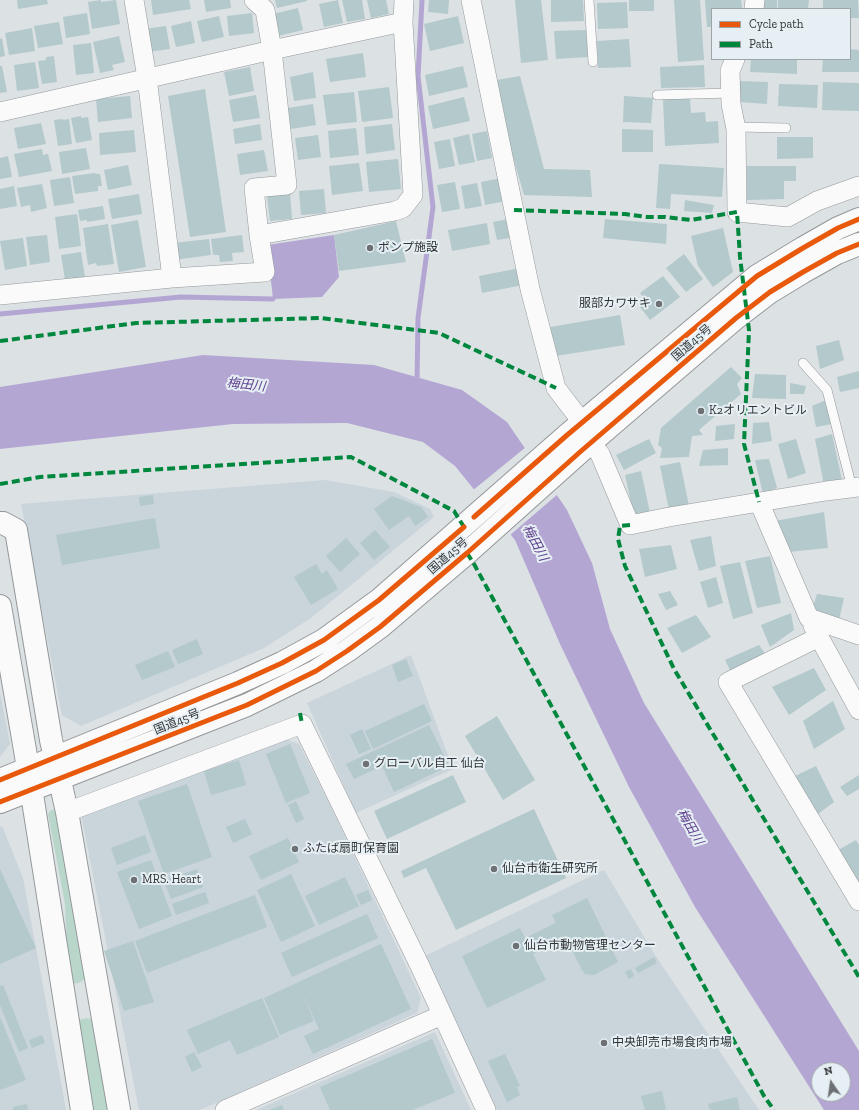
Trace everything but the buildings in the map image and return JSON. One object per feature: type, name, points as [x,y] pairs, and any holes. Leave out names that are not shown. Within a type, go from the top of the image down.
[{"type":"main road","name":"国道45号","points":[[0,802],[31,790],[57,769],[282,663],[324,640],[379,600],[574,429],[758,276],[802,248],[838,228],[859,219]]},
{"type":"main road","name":"国道45号","points":[[0,780],[28,769],[57,769],[247,705],[316,671],[380,627],[704,346],[770,292],[837,253],[859,244]]},
{"type":"main road","points":[[0,523],[3,523],[16,530],[57,769],[67,812],[119,1110]]},
{"type":"main road","points":[[0,606],[28,769],[82,1110]]},
{"type":"street","points":[[134,0],[147,78],[172,278]]},
{"type":"street","points":[[0,295],[172,278],[265,272],[254,188],[287,185],[272,50],[265,10],[254,0]]},
{"type":"street","points":[[259,235],[395,211],[403,208],[414,195],[403,22],[404,0]]},
{"type":"street","points":[[471,0],[532,297],[556,388],[574,429]]},
{"type":"street","points":[[0,112],[272,50],[403,22]]},
{"type":"street","points":[[735,60],[730,71],[731,104],[736,127],[737,212],[788,217],[817,201],[859,186]]},
{"type":"street","points":[[586,448],[600,454],[630,525],[759,502],[856,488]]},
{"type":"street","points":[[759,502],[808,618],[859,710]]},
{"type":"street","points":[[808,618],[859,635]]},
{"type":"street","points":[[819,636],[728,682],[859,901]]},
{"type":"street","points":[[67,812],[302,724],[419,964],[486,1110]]},
{"type":"street","points":[[225,1110],[442,1015]]},
{"type":"lane","points":[[589,0],[593,62]]},
{"type":"lane","points":[[657,95],[731,93]]},
{"type":"lane","points":[[736,127],[786,128]]},
{"type":"lane","points":[[803,363],[828,390],[856,488]]},
{"type":"shaded area","points":[[325,480],[394,492],[430,509],[434,517],[311,618],[264,648],[81,726],[62,715],[21,504]]},
{"type":"shaded area","points":[[411,655],[453,769],[356,813],[307,703]]},
{"type":"shaded area","points":[[0,693],[10,744],[0,757]]},
{"type":"shaded area","points":[[285,739],[299,744],[333,811],[421,998],[417,1013],[200,1110],[139,1110],[81,814]]},
{"type":"shaded area","points":[[2,826],[23,878],[66,1110],[0,1110],[0,827]]},
{"type":"shaded area","points":[[604,870],[655,955],[759,1110],[497,1110],[425,956]]},
{"type":"shaded area","points":[[435,1032],[471,1110],[256,1110]]},
{"type":"green space","points":[[51,810],[57,810],[86,976],[79,983],[72,983],[65,965],[65,904],[48,814]]},
{"type":"green space","points":[[88,1018],[94,1023],[109,1110],[91,1110],[78,1021]]},
{"type":"water","points":[[334,235],[339,277],[322,297],[273,299],[267,245]]},
{"type":"water","name":"梅田川","points":[[203,355],[374,365],[462,390],[507,422],[567,510],[592,563],[610,629],[644,703],[859,1051],[859,1110],[824,1110],[819,1102],[851,1102],[851,1062],[811,1062],[811,1090],[695,907],[629,787],[560,644],[515,540],[455,466],[423,442],[347,423],[233,424],[0,449],[0,387]]},
{"type":"pier","points":[[526,447],[558,494],[509,536],[472,491]]},
{"type":"waterway","points":[[417,383],[418,318],[433,207],[418,76],[422,0]]},
{"type":"waterway","points":[[0,314],[181,297],[273,299]]},
{"type":"marked path","points":[[514,210],[625,214],[691,220],[737,212],[740,257],[749,330],[744,444],[759,502]]},
{"type":"marked path","points":[[0,341],[136,323],[321,318],[439,333],[556,388]]},
{"type":"marked path","points":[[0,484],[40,477],[351,457],[454,511],[464,527]]},
{"type":"marked path","points":[[630,525],[620,526],[618,539],[625,566],[674,669],[859,977]]},
{"type":"marked path","points":[[467,553],[764,1096],[774,1110]]},
{"type":"marked path","points":[[300,713],[302,724]]},
{"type":"cycle path","points":[[474,517],[566,436],[757,276],[838,228],[859,219]]},
{"type":"cycle path","points":[[0,802],[247,705],[316,671],[347,651],[380,627],[467,553],[580,452],[736,318],[770,292],[803,272],[837,253],[859,244]]},
{"type":"cycle path","points":[[0,780],[238,683],[282,663],[324,640],[379,600],[464,527]]},
{"type":"place","name":"ポンプ施設","points":[[370,248]]},
{"type":"place","name":"服部カワサキ","points":[[659,304]]},
{"type":"place","name":"K2オリエントビル","points":[[701,411]]},
{"type":"place","name":"グローバル自工 仙台","points":[[366,764]]},
{"type":"place","name":"ふたば扇町保育園","points":[[295,849]]},
{"type":"place","name":"仙台市衛生研究所","points":[[494,869]]},
{"type":"place","name":"MRS. Heart","points":[[134,880]]},
{"type":"place","name":"仙台市動物管理センター","points":[[516,946]]},
{"type":"place","name":"中央卸売市場食肉市場","points":[[604,1043]]}]
